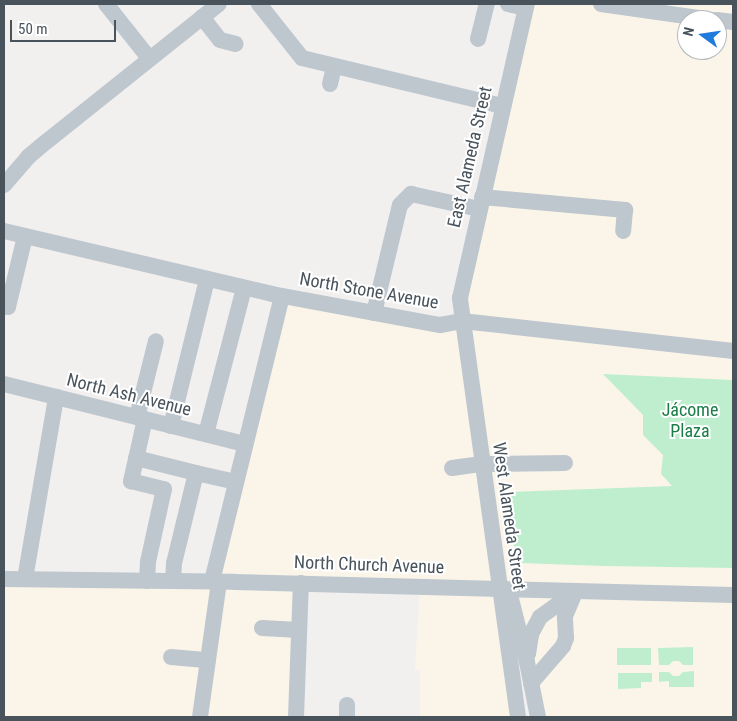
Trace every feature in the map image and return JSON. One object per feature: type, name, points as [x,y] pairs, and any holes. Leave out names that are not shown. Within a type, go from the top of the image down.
[{"type":"street","points":[[106,4],[149,58]]},
{"type":"street","points":[[4,185],[40,147],[149,58],[219,4]]},
{"type":"street","points":[[259,4],[302,58],[502,106]]},
{"type":"street","points":[[478,39],[487,4]]},
{"type":"street","points":[[508,4],[526,6]]},
{"type":"street","points":[[602,4],[677,15]]},
{"type":"street","name":"East Alameda Street","points":[[462,321],[461,287],[526,6]]},
{"type":"street","points":[[202,17],[220,40],[236,44]]},
{"type":"street","points":[[330,84],[334,66]]},
{"type":"street","points":[[374,313],[400,205],[411,194],[481,203],[625,210],[623,230]]},
{"type":"street","name":"North Stone Avenue","points":[[4,231],[244,288],[440,324],[462,321],[733,351]]},
{"type":"street","points":[[4,306],[8,307],[25,236]]},
{"type":"street","points":[[171,426],[207,279]]},
{"type":"street","points":[[206,434],[244,288]]},
{"type":"street","points":[[200,717],[208,660],[215,581],[236,482],[282,296]]},
{"type":"street","name":"West Alameda Street","points":[[462,321],[482,464],[504,589],[518,717]]},
{"type":"street","points":[[147,581],[148,562],[164,489],[131,481],[156,341]]},
{"type":"street","name":"North Ash Avenue","points":[[4,384],[245,444]]},
{"type":"street","points":[[25,579],[56,397]]},
{"type":"street","points":[[136,458],[236,482]]},
{"type":"street","points":[[452,468],[482,464],[565,463]]},
{"type":"street","points":[[173,581],[174,563],[196,472]]},
{"type":"street","name":"North Church Avenue","points":[[4,579],[215,581],[733,595]]},
{"type":"street","points":[[296,717],[301,583]]},
{"type":"street","name":"West Alameda Street","points":[[504,589],[527,662],[538,717]]},
{"type":"street","points":[[527,662],[531,634],[536,622],[547,610],[575,592]]},
{"type":"street","points":[[531,683],[563,646],[566,638],[565,616],[575,592]]},
{"type":"street","points":[[262,628],[299,630]]},
{"type":"street","points":[[171,657],[208,660]]},
{"type":"shaded area","points":[[527,4],[733,4],[733,717],[538,717],[516,619],[518,717],[420,717],[420,670],[415,669],[420,587],[301,584],[296,717],[4,717],[4,579],[212,581],[282,296],[454,321]]},
{"type":"green space","name":"Jácome Plaza","points":[[603,374],[733,380],[733,568],[604,566],[519,563],[519,560],[517,561],[505,495],[509,495],[509,492],[672,486],[661,474],[663,455],[643,435],[643,415]]},
{"type":"green space","points":[[693,647],[693,665],[683,665],[679,661],[673,661],[669,665],[659,665],[658,648]]},
{"type":"green space","points":[[617,648],[651,648],[651,665],[617,665]]},
{"type":"green space","points":[[694,671],[694,687],[669,687],[669,681],[659,682],[659,672],[669,672],[673,676],[679,676],[683,672]]},
{"type":"green space","points":[[618,673],[652,673],[652,682],[641,682],[641,688],[618,689]]}]
